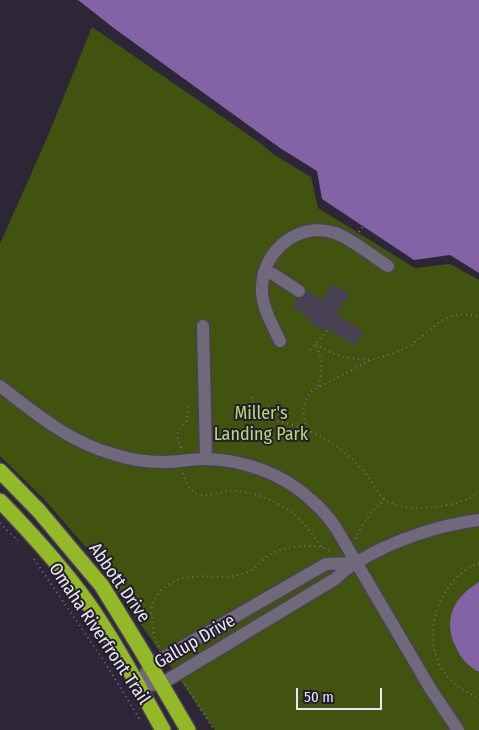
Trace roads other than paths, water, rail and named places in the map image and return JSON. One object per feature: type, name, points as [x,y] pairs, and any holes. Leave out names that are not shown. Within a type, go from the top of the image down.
[{"type":"highway","name":"Abbott Drive","points":[[0,472],[39,511],[102,586],[188,730]]},
{"type":"highway","points":[[0,501],[55,561],[87,603],[163,730]]},
{"type":"street","points":[[280,341],[266,310],[262,297],[262,286],[268,262],[282,243],[303,233],[323,231],[352,242],[388,266]]},
{"type":"street","points":[[264,272],[273,274],[299,291]]},
{"type":"street","points":[[203,326],[206,459]]},
{"type":"street","points":[[0,386],[56,428],[96,449],[138,460],[159,462],[221,460],[256,468],[292,485],[311,499],[326,514],[336,528],[430,688],[458,730]]},
{"type":"street","name":"Gallup Drive","points":[[138,686],[162,684],[334,580],[355,563],[384,548],[441,527],[479,520]]},
{"type":"street","name":"Gallup Drive","points":[[138,686],[151,666],[326,564],[355,563]]},
{"type":"park label","name":"Miller's Landing Park","points":[[261,424]]}]
